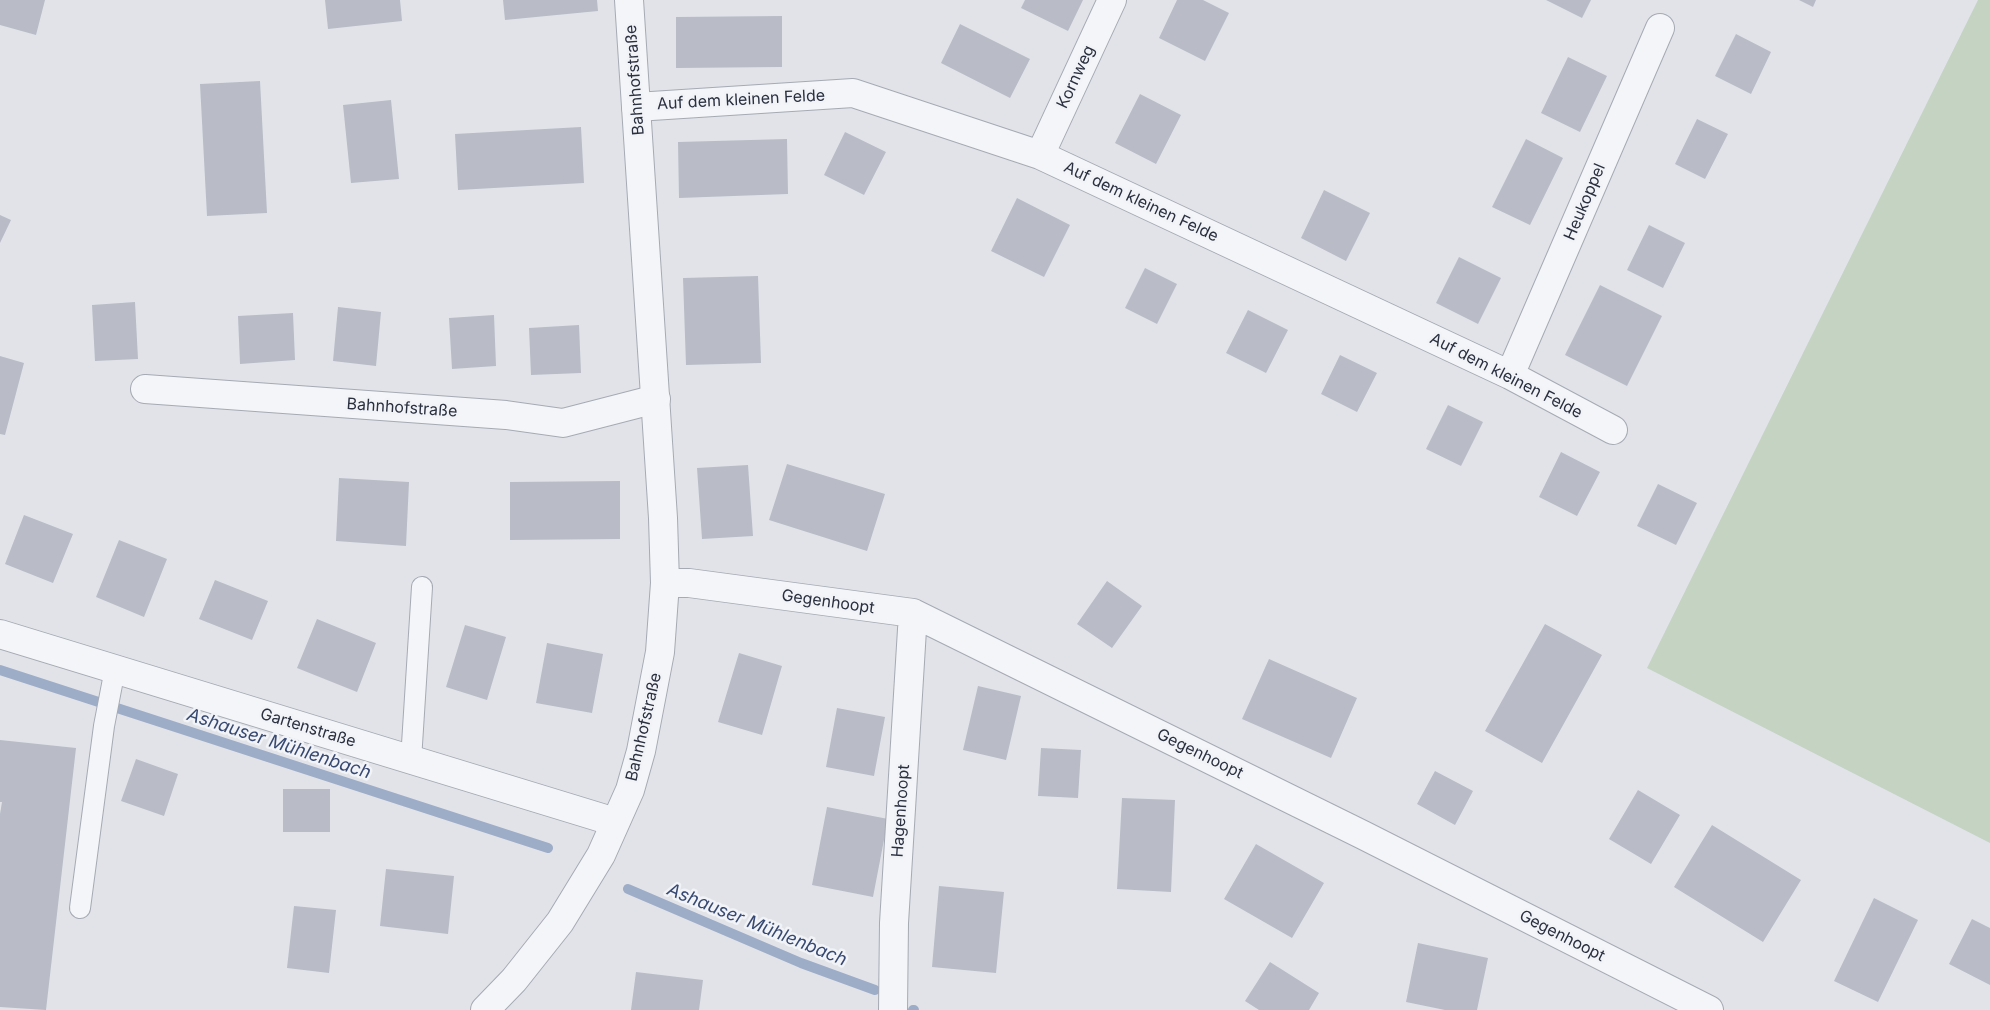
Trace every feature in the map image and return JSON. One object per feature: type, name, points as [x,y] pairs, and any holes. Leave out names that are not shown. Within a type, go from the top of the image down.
[{"type":"street","name":"Bahnhofstraße","points":[[486,1010],[514,980],[560,922],[601,855],[630,790],[651,703],[660,652],[665,583],[656,399],[629,0]]},
{"type":"street","name":"Kornweg","points":[[1040,155],[1112,0]]},
{"type":"street","name":"Heukoppel","points":[[1510,375],[1660,28]]},
{"type":"street","name":"Auf dem kleinen Felde","points":[[636,107],[852,93],[1040,155],[1510,375],[1613,430]]},
{"type":"street","name":"Bahnhofstraße","points":[[145,389],[506,415],[563,423],[656,399]]},
{"type":"street","name":"Gegenhoopt","points":[[665,583],[689,583],[913,613],[1363,834],[1709,1010]]},
{"type":"street","name":"Hagenhoopt","points":[[893,1010],[894,923],[913,613]]},
{"type":"street","name":"Gartenstraße","points":[[0,634],[112,681],[411,760],[616,822]]},
{"type":"lane","points":[[411,760],[422,587]]},
{"type":"lane","points":[[80,908],[104,726],[112,681]]},
{"type":"green space","points":[[1978,0],[1990,0],[1990,843],[1647,668]]},
{"type":"building","points":[[0,0],[45,0],[36,35],[0,25]]},
{"type":"building","points":[[325,0],[400,0],[402,21],[328,29]]},
{"type":"building","points":[[503,0],[597,0],[598,11],[505,20]]},
{"type":"building","points":[[1025,0],[1083,0],[1068,31],[1021,8]]},
{"type":"building","points":[[1177,0],[1203,0],[1229,13],[1205,61],[1159,38]]},
{"type":"building","points":[[1546,0],[1591,0],[1582,18]]},
{"type":"building","points":[[1799,0],[1816,0],[1813,7]]},
{"type":"building","points":[[782,16],[782,67],[676,68],[676,17]]},
{"type":"building","points":[[960,24],[1030,59],[1010,98],[941,63]]},
{"type":"building","points":[[1736,34],[1771,52],[1751,94],[1715,76]]},
{"type":"building","points":[[1568,57],[1607,76],[1580,132],[1541,113]]},
{"type":"building","points":[[260,81],[267,213],[207,216],[200,84]]},
{"type":"building","points":[[1140,94],[1181,115],[1156,164],[1115,143]]},
{"type":"building","points":[[391,100],[399,179],[351,183],[343,105]]},
{"type":"building","points":[[1697,119],[1728,134],[1705,179],[1675,164]]},
{"type":"building","points":[[581,127],[584,183],[458,190],[455,134]]},
{"type":"building","points":[[845,132],[886,152],[864,195],[824,175]]},
{"type":"building","points":[[787,139],[788,194],[679,198],[678,142]]},
{"type":"building","points":[[1526,139],[1563,158],[1530,225],[1492,207]]},
{"type":"building","points":[[1324,190],[1370,213],[1346,261],[1301,238]]},
{"type":"building","points":[[1017,198],[1070,225],[1044,277],[991,251]]},
{"type":"building","points":[[0,215],[11,220],[0,243]]},
{"type":"building","points":[[1649,225],[1685,243],[1663,288],[1627,270]]},
{"type":"building","points":[[1459,257],[1501,278],[1478,324],[1436,303]]},
{"type":"building","points":[[1145,268],[1177,284],[1157,324],[1125,308]]},
{"type":"building","points":[[758,276],[761,363],[686,365],[683,278]]},
{"type":"building","points":[[1600,285],[1662,316],[1627,386],[1565,355]]},
{"type":"building","points":[[135,302],[138,359],[95,361],[92,305]]},
{"type":"building","points":[[338,307],[381,312],[376,366],[333,361]]},
{"type":"building","points":[[1248,310],[1288,330],[1266,373],[1226,353]]},
{"type":"building","points":[[293,313],[295,360],[240,364],[238,316]]},
{"type":"building","points":[[494,315],[496,366],[452,369],[449,318]]},
{"type":"building","points":[[579,325],[581,373],[531,375],[529,328]]},
{"type":"building","points":[[1340,355],[1377,373],[1357,412],[1321,394]]},
{"type":"building","points":[[0,356],[24,363],[5,435],[0,434]]},
{"type":"building","points":[[1448,405],[1483,422],[1461,466],[1426,449]]},
{"type":"building","points":[[1561,452],[1600,472],[1577,516],[1539,497]]},
{"type":"building","points":[[787,464],[885,494],[867,551],[769,520]]},
{"type":"building","points":[[748,465],[753,536],[702,539],[697,468]]},
{"type":"building","points":[[339,478],[409,482],[406,546],[336,541]]},
{"type":"building","points":[[620,481],[620,539],[510,540],[510,482]]},
{"type":"building","points":[[1658,484],[1697,503],[1676,545],[1637,526]]},
{"type":"building","points":[[24,515],[73,534],[53,583],[5,564]]},
{"type":"building","points":[[119,540],[167,559],[144,617],[96,597]]},
{"type":"building","points":[[215,580],[268,601],[252,640],[199,619]]},
{"type":"building","points":[[1107,581],[1142,606],[1112,648],[1077,624]]},
{"type":"building","points":[[317,619],[376,643],[357,692],[297,668]]},
{"type":"building","points":[[1545,624],[1602,655],[1542,763],[1485,731]]},
{"type":"building","points":[[465,625],[506,637],[487,700],[446,687]]},
{"type":"building","points":[[547,643],[603,654],[592,713],[536,703]]},
{"type":"building","points":[[739,653],[782,666],[762,735],[718,722]]},
{"type":"building","points":[[1269,659],[1357,698],[1331,758],[1242,719]]},
{"type":"building","points":[[978,686],[1021,696],[1006,760],[963,750]]},
{"type":"building","points":[[837,708],[885,717],[874,776],[826,767]]},
{"type":"building","points":[[0,740],[76,748],[46,1010],[0,1007],[0,814],[2,802],[0,802]]},
{"type":"building","points":[[1041,748],[1081,750],[1078,798],[1038,796]]},
{"type":"building","points":[[136,759],[178,774],[164,816],[121,801]]},
{"type":"building","points":[[1435,771],[1473,791],[1455,825],[1417,804]]},
{"type":"building","points":[[283,789],[330,789],[330,832],[283,832]]},
{"type":"building","points":[[1638,790],[1680,815],[1651,864],[1609,839]]},
{"type":"building","points":[[1122,798],[1175,800],[1171,892],[1117,889]]},
{"type":"building","points":[[827,807],[888,819],[873,897],[812,885]]},
{"type":"building","points":[[1712,825],[1801,880],[1763,942],[1674,887]]},
{"type":"building","points":[[1256,844],[1324,883],[1292,938],[1224,899]]},
{"type":"building","points":[[386,869],[454,876],[448,934],[380,926]]},
{"type":"building","points":[[939,886],[1004,892],[996,973],[932,967]]},
{"type":"building","points":[[1874,898],[1918,920],[1878,1002],[1834,981]]},
{"type":"building","points":[[294,906],[336,910],[329,973],[287,968]]},
{"type":"building","points":[[1972,919],[1990,928],[1990,985],[1949,964]]},
{"type":"building","points":[[1418,943],[1488,958],[1477,1010],[1445,1010],[1406,1002]]},
{"type":"building","points":[[1270,962],[1319,993],[1309,1010],[1259,1010],[1245,1001]]},
{"type":"building","points":[[636,972],[703,980],[699,1010],[631,1010]]},
{"type":"waterway","name":"Ashauser Mühlenbach","points":[[0,670],[548,848]]},
{"type":"waterway","name":"Ashauser Mühlenbach","points":[[628,889],[801,963],[875,990]]}]
